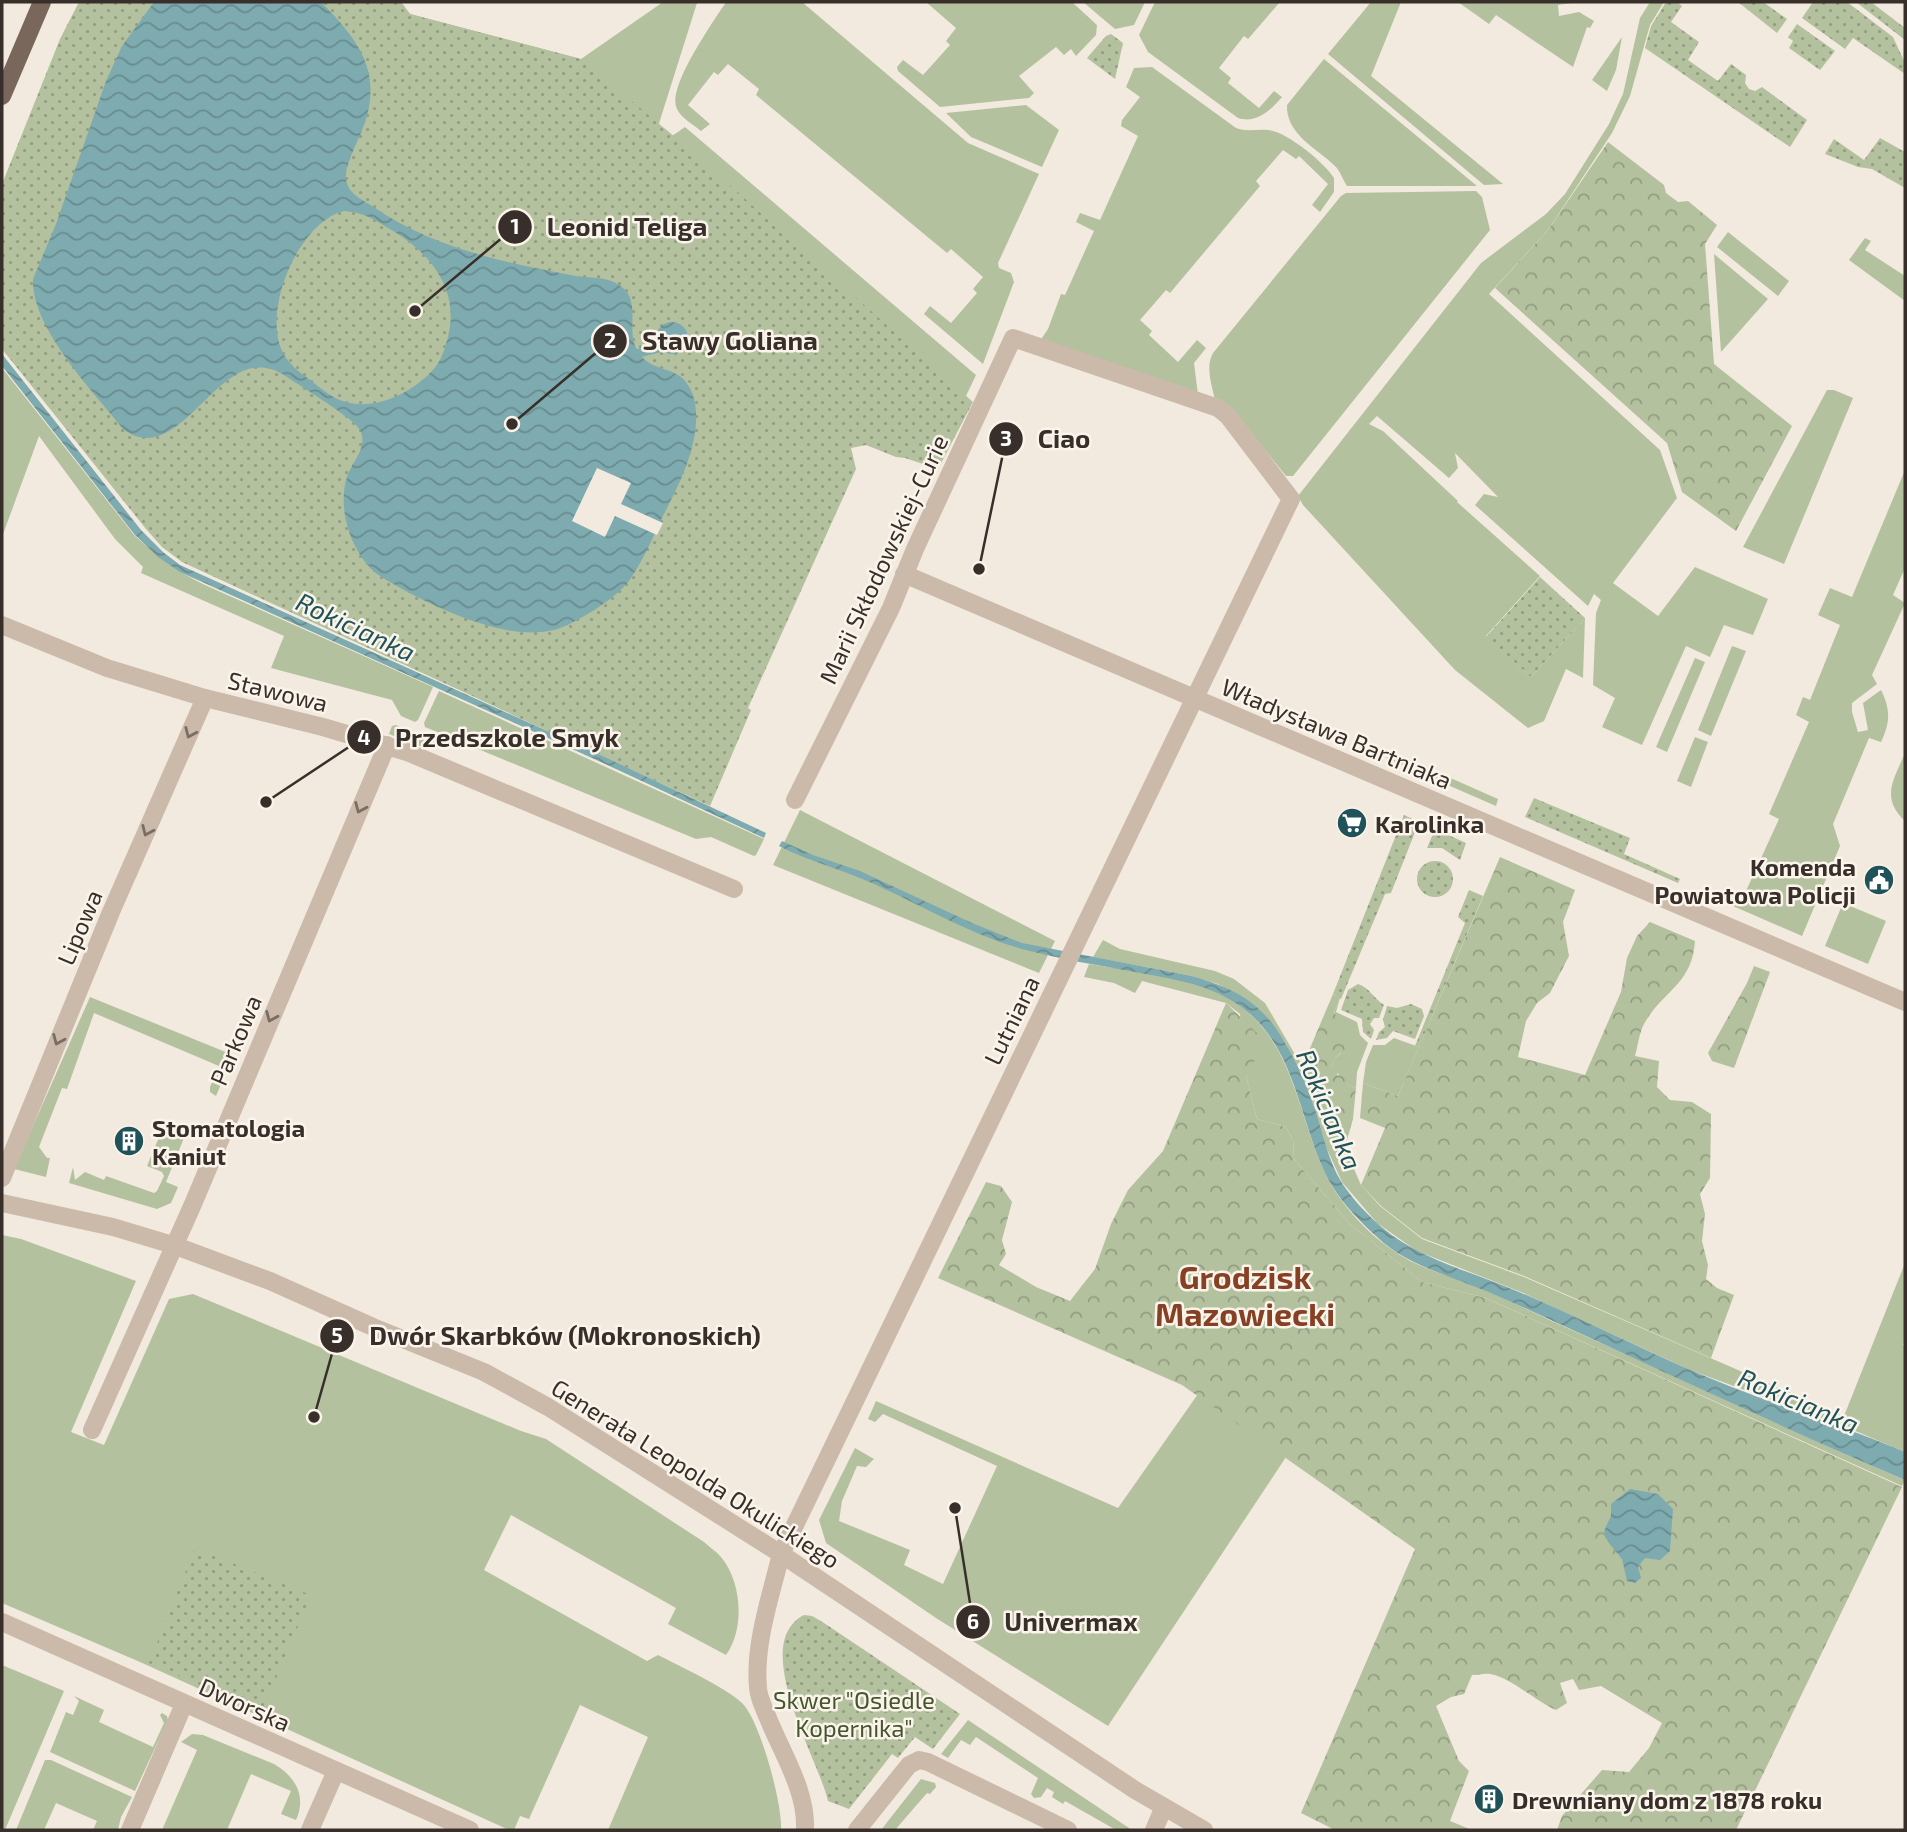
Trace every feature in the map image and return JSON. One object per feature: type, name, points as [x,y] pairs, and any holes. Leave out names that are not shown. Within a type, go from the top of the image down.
[{"type":"main road","points":[[2,96],[43,2]]},
{"type":"street","name":"Lutniana","points":[[805,1830],[806,1821],[793,1774],[758,1688],[761,1639],[781,1554],[1291,499],[1228,416],[1218,408],[1013,338]]},
{"type":"street","name":"Marii Skłodowskiej-Curie","points":[[795,800],[891,608],[904,574],[1013,338]]},
{"type":"street","name":"Władysława Bartniaka","points":[[904,574],[1905,1002]]},
{"type":"street","name":"Stawowa","points":[[2,625],[107,668],[205,698],[387,745],[734,889]]},
{"type":"street","name":"Lipowa","points":[[2,1178],[106,925],[205,698]]},
{"type":"street","name":"Parkowa","points":[[92,1430],[387,745]]},
{"type":"street","name":"Generała Leopolda Okulickiego","points":[[2,1203],[113,1227],[173,1245],[270,1281],[484,1372],[548,1407],[781,1554],[1163,1809],[1204,1830]]},
{"type":"street","name":"Dworska","points":[[2,1622],[470,1830]]},
{"type":"street","points":[[130,1830],[184,1704]]},
{"type":"street","points":[[857,1830],[909,1765],[919,1760],[1068,1830]]},
{"type":"street","points":[[310,1830],[336,1771]]},
{"type":"street","points":[[1154,1830],[1163,1809]]},
{"type":"green space","points":[[79,2],[401,2],[410,14],[581,59],[687,147],[973,402],[938,469],[866,445],[851,448],[856,469],[748,708],[751,710],[710,806],[182,562],[162,547],[146,529],[2,349],[2,184],[60,39]]},
{"type":"green space","points":[[370,2],[401,2],[410,14],[581,59],[663,2],[697,3],[655,136]]},
{"type":"green space","points":[[726,2],[802,2],[968,143],[1039,174],[998,263],[999,268],[1011,273],[1014,282],[983,364],[924,314],[930,306],[951,323],[977,293],[973,289],[983,277],[951,249],[947,253],[756,95],[759,89],[728,64],[718,75],[714,72],[688,105],[710,124],[701,131],[679,112],[675,99],[678,86],[702,39]]},
{"type":"green space","points":[[926,2],[1072,2],[1097,25],[1096,35],[1076,56],[1071,49],[1064,55],[1056,47],[1019,76],[1034,93],[1029,98],[940,107],[898,71],[897,67],[903,60],[923,75],[950,45],[946,41],[956,28]]},
{"type":"green space","points":[[1083,2],[1145,2],[1134,25],[1115,29]]},
{"type":"green space","points":[[1155,2],[1280,2],[1248,39],[1244,36],[1219,68],[1231,78],[1228,83],[1259,108],[1274,91],[1282,97],[1268,111],[1257,117],[1238,118],[1148,52],[1139,35]]},
{"type":"green space","points":[[1371,2],[1401,2],[1371,76],[1503,184],[1484,185],[1328,54]]},
{"type":"green space","points":[[1458,2],[1578,2],[1558,5],[1559,16],[1579,12],[1594,21],[1590,28],[1587,27],[1573,67],[1496,15],[1489,24]]},
{"type":"green space","points":[[1650,2],[1664,2],[1650,25],[1630,96],[1612,133],[1548,230],[1489,294],[1660,450],[1677,498],[1613,583],[1658,616],[1695,567],[1768,599],[1753,635],[1724,625],[1710,657],[1686,646],[1642,745],[1602,727],[1615,698],[1593,685],[1596,613],[1601,600],[1594,594],[1588,606],[1475,505],[1484,494],[1498,497],[1455,453],[1458,468],[1449,478],[1377,416],[1369,424],[1383,431],[1540,576],[1486,636],[1531,677],[1585,618],[1583,678],[1566,669],[1544,721],[1528,728],[1455,670],[1303,505],[1298,496],[1481,263],[1546,214],[1565,194],[1609,124],[1623,94],[1640,18]]},
{"type":"green space","points":[[1666,2],[1677,2],[1682,6],[1671,22],[1699,42],[1688,60],[1718,81],[1731,64],[1746,75],[1745,83],[1749,89],[1755,91],[1762,87],[1807,120],[1790,147],[1645,48],[1651,26]]},
{"type":"green space","points":[[1738,2],[1763,2],[1787,19],[1777,33]]},
{"type":"green space","points":[[1813,2],[1847,2],[1893,37],[1905,63],[1905,74],[1853,38],[1845,49],[1802,18]]},
{"type":"green space","points":[[1856,2],[1871,2],[1905,28],[1905,40]]},
{"type":"green space","points":[[1797,24],[1835,51],[1820,70],[1789,48],[1793,41],[1788,37]]},
{"type":"green space","points":[[1111,34],[1123,43],[1115,79],[1087,58],[1106,36]]},
{"type":"green space","points":[[1622,37],[1616,70],[1607,91],[1592,80]]},
{"type":"green space","points":[[1324,59],[1477,186],[1347,186],[1336,167],[1297,133],[1288,115],[1287,105]]},
{"type":"green space","points":[[1152,67],[1236,128],[1268,130],[1285,136],[1314,156],[1334,178],[1334,192],[1320,212],[1312,205],[1328,184],[1299,156],[1296,159],[1283,150],[1256,181],[1260,186],[1170,293],[1166,290],[1140,320],[1152,331],[1149,335],[1178,362],[1197,340],[1206,348],[1194,363],[1198,395],[1040,341],[1048,329],[1061,294],[1065,295],[1094,231],[1076,222],[1080,213],[1100,220],[1138,136],[1121,126],[1122,120],[1140,97],[1126,87],[1134,68]]},
{"type":"green space","points":[[1026,105],[1059,130],[1042,167],[971,137],[946,113]]},
{"type":"green space","points":[[685,127],[976,375],[947,436],[672,136]]},
{"type":"green space","points":[[1880,138],[1905,152],[1905,188],[1872,169],[1858,167],[1825,154],[1834,139],[1864,160]]},
{"type":"green space","points":[[1608,142],[1664,185],[1666,193],[1678,202],[1688,201],[1717,225],[1705,244],[1714,364],[1792,426],[1736,531],[1682,492],[1667,443],[1495,288],[1548,230]]},
{"type":"green space","points":[[1476,191],[1482,197],[1490,230],[1293,476],[1286,476],[1230,407],[1215,400],[1209,370],[1213,353],[1341,196],[1346,193]]},
{"type":"green space","points":[[1728,232],[1789,281],[1778,296],[1717,247]]},
{"type":"green space","points":[[1865,238],[1871,241],[1865,250],[1905,276],[1905,301],[1849,260]]},
{"type":"green space","points":[[1714,254],[1768,299],[1721,352]]},
{"type":"green space","points":[[2,368],[135,536],[151,550],[205,585],[433,687],[418,720],[415,722],[401,716],[392,700],[271,668],[284,636],[141,573],[143,567],[115,539],[39,436],[2,537]]},
{"type":"green space","points":[[1827,390],[1853,398],[1784,564],[1743,547]]},
{"type":"green space","points":[[1905,470],[1905,568],[1893,595],[1905,603],[1872,675],[1877,684],[1852,703],[1858,732],[1868,730],[1863,703],[1881,690],[1888,710],[1888,722],[1881,742],[1869,738],[1833,824],[1840,846],[1802,936],[1726,903],[1728,899],[1740,904],[1779,819],[1769,814],[1809,722],[1796,715],[1803,697],[1810,700],[1840,625],[1818,615],[1830,588],[1852,597]]},
{"type":"green space","points":[[1540,577],[1585,618],[1531,677],[1486,637]]},
{"type":"green space","points":[[1732,646],[1746,651],[1711,736],[1698,730]]},
{"type":"green space","points":[[1695,658],[1705,662],[1667,752],[1656,747]]},
{"type":"green space","points":[[439,691],[764,839],[754,856],[711,837],[696,839],[425,727],[424,723]]},
{"type":"green space","points":[[396,725],[442,744],[428,749],[389,734],[392,726]]},
{"type":"green space","points":[[1695,737],[1708,742],[1691,787],[1677,781]]},
{"type":"green space","points":[[1394,753],[1498,799],[1496,806],[1386,758]]},
{"type":"green space","points":[[1905,753],[1905,821],[1897,813],[1891,796],[1894,780]]},
{"type":"green space","points":[[1534,798],[1630,838],[1624,854],[1680,879],[1678,883],[1525,817]]},
{"type":"green space","points":[[800,810],[1055,941],[1039,973],[773,865]]},
{"type":"green space","points":[[1404,815],[1419,822],[1391,893],[1385,894],[1341,999],[1333,994]]},
{"type":"green space","points":[[1435,829],[1466,843],[1460,860],[1442,848],[1427,848]]},
{"type":"green space","points":[[1500,857],[1575,890],[1563,922],[1569,956],[1550,993],[1537,1003],[1526,1021],[1518,1057],[1585,1075],[1621,992],[1627,958],[1637,936],[1650,922],[1695,941],[1693,956],[1683,978],[1644,1024],[1635,1056],[1659,1061],[1657,1087],[1670,1100],[1692,1102],[1711,1114],[1710,1178],[1700,1194],[1705,1214],[1702,1241],[1708,1265],[1706,1279],[1717,1288],[1734,1295],[1711,1358],[1524,1276],[1422,1238],[1381,1206],[1361,1185],[1385,1128],[1360,1118],[1363,1083],[1398,1096]]},
{"type":"green space","points":[[1435,861],[1448,866],[1453,879],[1448,892],[1435,897],[1422,892],[1417,879],[1422,866]]},
{"type":"green space","points":[[1469,890],[1483,896],[1419,1047],[1415,1046],[1465,923],[1458,917]]},
{"type":"green space","points":[[1843,903],[1886,921],[1868,964],[1825,946]]},
{"type":"green space","points":[[1103,940],[1120,949],[1215,971],[1234,979],[1265,1003],[1296,1056],[1302,1064],[1304,1060],[1324,1088],[1340,1137],[1361,1185],[1380,1206],[1422,1239],[1524,1277],[1844,1416],[1905,1263],[1905,1452],[1846,1427],[1690,1370],[1521,1292],[1417,1251],[1377,1223],[1342,1182],[1326,1147],[1314,1106],[1286,1044],[1261,1011],[1218,984],[1192,976],[1093,957]]},
{"type":"green space","points":[[1089,964],[1183,980],[1213,990],[1239,1005],[1260,1024],[1287,1069],[1314,1147],[1331,1184],[1364,1226],[1403,1257],[1472,1285],[1905,1480],[1902,1486],[1486,1298],[1422,1282],[1350,1224],[1294,1159],[1293,1140],[1286,1127],[1257,1119],[1246,1075],[1240,1014],[1226,1003],[1142,981],[1135,993],[1114,983],[1084,977]]},
{"type":"green space","points":[[1754,966],[1770,972],[1734,1068],[1712,1061],[1708,1053]]},
{"type":"green space","points":[[1358,984],[1384,1005],[1379,1018],[1374,1018],[1370,1024],[1374,1030],[1371,1039],[1363,1032],[1362,1019],[1341,1010],[1348,990]]},
{"type":"green space","points":[[1333,994],[1340,998],[1334,1012],[1344,1030],[1347,1047],[1331,1066],[1338,1070],[1337,1075],[1345,1076],[1347,1084],[1356,1088],[1353,1119],[1345,1147],[1324,1088],[1305,1060]]},
{"type":"green space","points":[[90,997],[233,1055],[216,1096],[210,1092],[210,1087],[219,1066],[94,1013],[67,1089],[62,1088],[39,1147],[47,1158],[50,1158],[46,1177],[14,1169]]},
{"type":"green space","points":[[1340,998],[1336,1012],[1357,1022],[1360,1035],[1368,1043],[1357,1072],[1356,1088],[1347,1084],[1331,1066],[1341,1053],[1342,1047],[1342,1032],[1334,1012]]},
{"type":"green space","points":[[1226,1003],[1257,1033],[1262,1048],[1246,1075],[1257,1119],[1286,1127],[1293,1140],[1294,1159],[1350,1224],[1422,1282],[1486,1298],[1902,1487],[1736,1830],[1557,1830],[1562,1816],[1602,1770],[1629,1772],[1649,1748],[1662,1723],[1601,1686],[1579,1690],[1573,1679],[1560,1683],[1567,1703],[1556,1710],[1507,1680],[1488,1674],[1472,1675],[1464,1694],[1451,1697],[1436,1706],[1459,1761],[1469,1771],[1450,1821],[1472,1830],[1335,1830],[1301,1813],[1415,1549],[1182,1385],[938,1278],[986,1182],[1001,1186],[1012,1202],[1002,1240],[1006,1254],[999,1265],[1036,1287],[1070,1301],[1095,1269],[1111,1224],[1128,1190],[1163,1151]]},
{"type":"green space","points":[[1411,1004],[1422,1009],[1424,1016],[1415,1039],[1393,1031],[1387,1038],[1376,1040],[1385,1027],[1383,1020],[1387,1006],[1397,1008]]},
{"type":"green space","points":[[1394,1038],[1419,1047],[1398,1096],[1363,1083],[1366,1062],[1373,1045],[1385,1045]]},
{"type":"green space","points":[[162,1130],[184,1138],[166,1182],[178,1187],[171,1203],[157,1209],[69,1183],[73,1167],[75,1180],[85,1172],[104,1180],[106,1176],[154,1193],[164,1176],[162,1172],[147,1166]]},
{"type":"green space","points":[[2,1235],[21,1239],[136,1281],[71,1432],[104,1445],[169,1299],[193,1294],[546,1439],[704,1542],[728,1567],[737,1592],[736,1632],[726,1655],[668,1624],[676,1608],[511,1515],[484,1570],[647,1661],[658,1655],[714,1684],[742,1703],[749,1712],[763,1744],[778,1802],[781,1830],[608,1830],[648,1737],[580,1705],[529,1819],[520,1816],[514,1830],[509,1830],[140,1662],[2,1603]]},
{"type":"green space","points":[[1198,1394],[1286,1457],[1108,1726],[936,1618],[826,1543],[819,1520],[855,1448],[874,1459],[866,1467],[857,1466],[842,1501],[839,1521],[910,1550],[904,1565],[943,1584],[997,1466],[883,1414],[875,1422],[868,1419],[876,1401],[1118,1508]]},
{"type":"green space","points":[[195,1548],[311,1595],[262,1712],[149,1663]]},
{"type":"green space","name":"Skwer \"Osiedle Kopernika\"","points":[[804,1615],[821,1621],[960,1714],[933,1749],[915,1737],[898,1758],[892,1754],[849,1809],[828,1801],[792,1703],[785,1676],[783,1651],[789,1630]]},
{"type":"green space","points":[[2,1665],[64,1691],[5,1830],[2,1830]]},
{"type":"green space","points":[[74,1696],[104,1710],[99,1722],[153,1747],[164,1723],[160,1715],[162,1713],[167,1716],[168,1720],[135,1791],[50,1752],[66,1712],[73,1715],[79,1701]]},
{"type":"green space","points":[[968,1720],[1132,1830],[1116,1830],[1065,1801],[1063,1804],[1052,1797],[1054,1792],[1047,1788],[1041,1797],[1034,1798],[1031,1794],[1038,1778],[976,1737],[970,1745],[961,1740],[948,1758],[941,1754]]},
{"type":"green space","points":[[192,1734],[203,1735],[274,1764],[288,1774],[299,1795],[296,1820],[281,1814],[291,1791],[251,1774],[227,1830],[162,1830],[197,1750],[181,1742]]},
{"type":"green space","points":[[45,1760],[51,1760],[132,1797],[121,1817],[118,1830],[93,1830],[97,1821],[56,1803],[44,1830],[16,1830]]},
{"type":"green space","points":[[921,1779],[935,1783],[936,1787],[930,1794],[927,1793],[895,1830],[881,1830]]},
{"type":"water","points":[[154,2],[321,2],[352,38],[366,64],[370,79],[368,112],[346,171],[352,192],[395,220],[443,243],[518,264],[605,279],[623,288],[631,301],[636,348],[650,363],[674,373],[688,384],[696,409],[696,424],[691,453],[680,482],[641,561],[619,591],[596,609],[554,630],[517,631],[497,628],[457,615],[383,578],[359,554],[345,514],[345,487],[361,447],[360,430],[337,410],[284,375],[261,367],[240,372],[164,434],[145,438],[123,429],[81,378],[53,338],[35,298],[33,279],[56,224],[106,81],[122,46]],"holes":[[[344,211],[362,214],[378,222],[418,249],[440,276],[450,307],[446,344],[434,369],[405,392],[372,404],[345,402],[323,390],[288,360],[277,335],[281,292],[299,249],[312,232],[328,218]]]},
{"type":"water","points":[[672,322],[684,326],[688,338],[684,350],[672,354],[660,350],[656,338],[660,326]]},
{"type":"water","points":[[2,354],[141,530],[180,565],[607,758],[766,833],[764,838],[180,572],[158,557],[135,535],[2,366]]},
{"type":"water","points":[[782,841],[860,871],[1022,943],[1192,976],[1238,994],[1262,1012],[1286,1044],[1305,1084],[1329,1156],[1342,1183],[1363,1209],[1392,1235],[1426,1255],[1501,1284],[1688,1369],[1905,1452],[1905,1480],[1529,1310],[1422,1266],[1387,1246],[1355,1216],[1331,1184],[1317,1153],[1293,1082],[1271,1039],[1256,1020],[1225,997],[1188,983],[1050,956],[1002,943],[867,881],[779,846]]},
{"type":"water","points":[[1630,1489],[1658,1494],[1673,1509],[1670,1551],[1660,1560],[1645,1558],[1638,1567],[1641,1578],[1635,1583],[1627,1581],[1622,1559],[1608,1542],[1604,1531],[1611,1516],[1611,1504]]},
{"type":"pier","points":[[597,468],[631,483],[621,504],[663,523],[657,535],[615,516],[605,537],[572,521]]},
{"type":"waterway","points":[[639,353],[659,348]]},
{"type":"place","name":"Leonid Teliga","points":[[415,311]]},
{"type":"place","name":"Stawy Goliana","points":[[512,424]]},
{"type":"place","name":"Ciao","points":[[979,569]]},
{"type":"place","name":"Przedszkole Smyk","points":[[266,802]]},
{"type":"place","name":"Karolinka","points":[[1352,823]]},
{"type":"place","name":"Komenda Powiatowa Policji","points":[[1879,880]]},
{"type":"place","name":"Stomatologia Kaniut","points":[[129,1141]]},
{"type":"place","name":"Dwór Skarbków (Mokronoskich)","points":[[314,1417]]},
{"type":"place","name":"Univermax","points":[[955,1508]]},
{"type":"place","name":"Drewniany dom z 1878 roku","points":[[1489,1799]]},
{"type":"district","name":"Grodzisk Mazowiecki","points":[[1245,1294]]},
{"type":"water label","name":"Rokicianka","points":[[356,626]]},
{"type":"water label","name":"Rokicianka","points":[[1330,1109]]},
{"type":"water label","name":"Rokicianka","points":[[1799,1400]]}]
